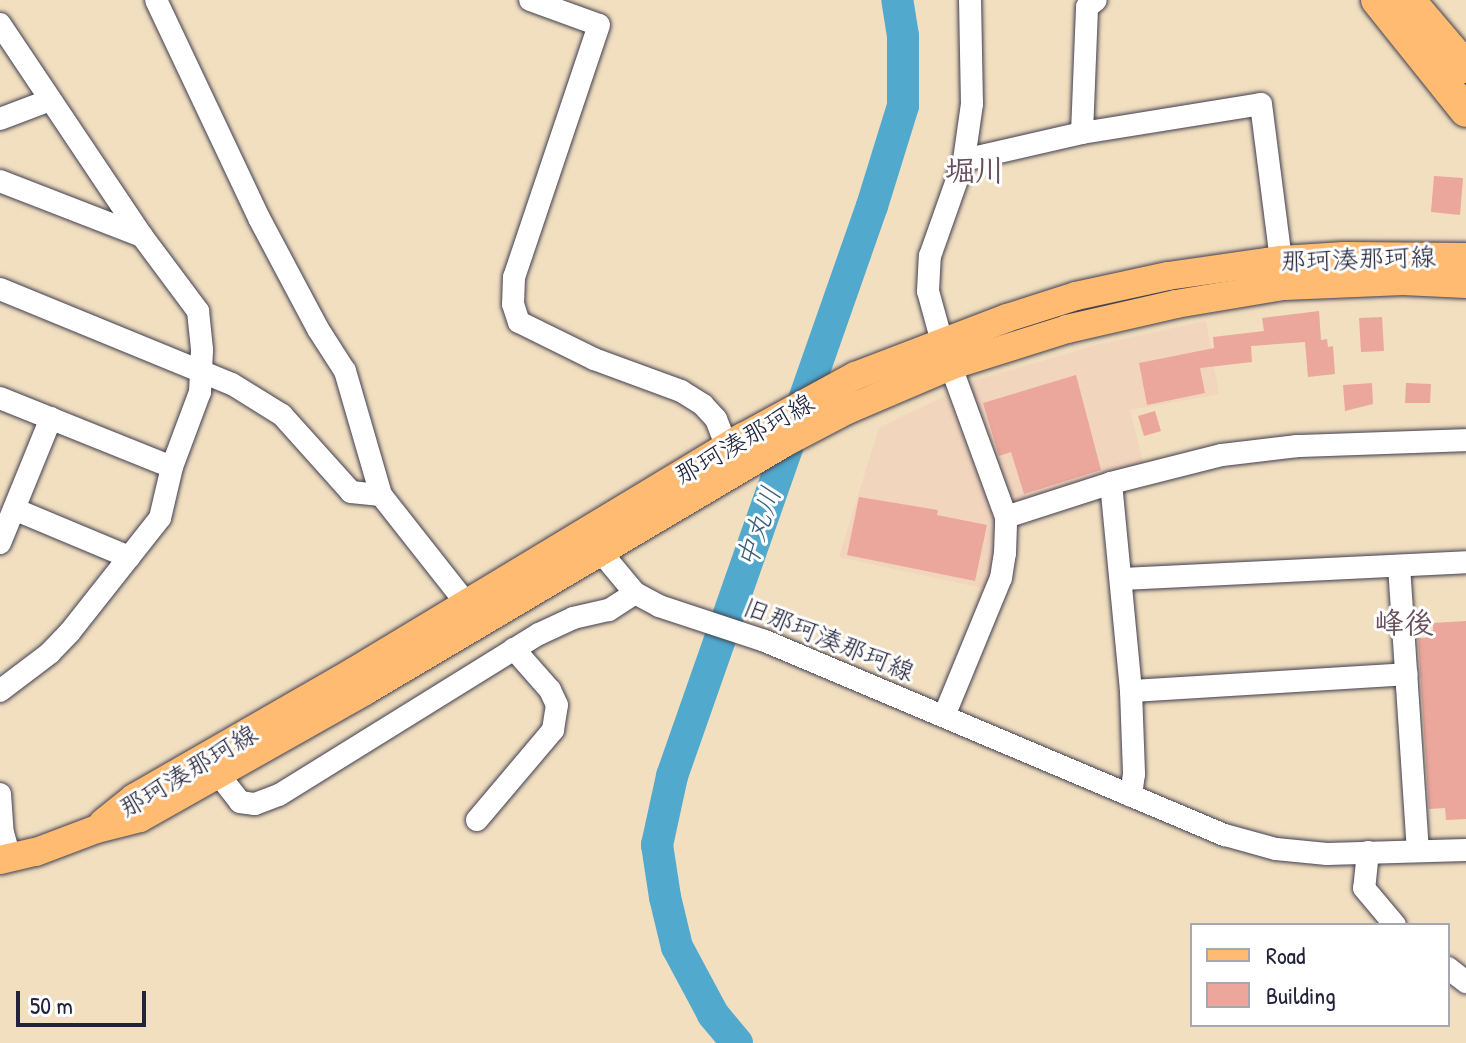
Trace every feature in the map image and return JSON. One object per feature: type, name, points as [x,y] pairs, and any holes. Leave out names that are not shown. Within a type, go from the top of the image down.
[{"type":"highway","points":[[1377,0],[1466,111]]},
{"type":"highway","points":[[1409,0],[1466,67]]},
{"type":"main road","name":"那珂湊那珂線","points":[[5,859],[140,818],[219,775],[724,478],[946,354],[1076,296],[1168,276],[1281,260],[1461,255]]},
{"type":"main road","name":"那珂湊那珂線","points":[[97,829],[134,798],[214,754],[735,442],[855,376],[1176,304],[1269,289],[1344,282],[1466,284]]},
{"type":"street","points":[[156,0],[259,218],[318,329],[345,371],[381,495],[466,603]]},
{"type":"street","points":[[530,0],[599,25],[514,277],[513,304],[519,322],[594,359],[681,391],[703,405],[735,442]]},
{"type":"street","points":[[944,716],[1001,578],[1006,517],[946,354],[928,291],[930,256],[964,160],[972,104],[970,0]]},
{"type":"street","points":[[1082,133],[1087,7],[1096,0]]},
{"type":"street","points":[[0,24],[142,236],[198,311],[200,369],[200,392],[172,467],[160,518],[50,653],[0,691]]},
{"type":"street","points":[[0,119],[50,100]]},
{"type":"street","points":[[964,160],[1082,133],[1261,104],[1281,260]]},
{"type":"street","points":[[0,181],[142,236]]},
{"type":"street","points":[[0,289],[232,384],[282,415],[351,492],[381,495]]},
{"type":"street","points":[[0,398],[172,467]]},
{"type":"street","points":[[0,543],[51,418]]},
{"type":"street","points":[[1006,517],[1111,483],[1222,455],[1297,446],[1466,440]]},
{"type":"street","points":[[1111,483],[1123,579],[1131,691],[1134,774],[1131,796]]},
{"type":"street","points":[[14,509],[129,557]]},
{"type":"street","points":[[219,775],[240,802],[255,804],[279,795],[514,649],[573,618],[609,610],[635,593],[600,551]]},
{"type":"street","points":[[1123,579],[1466,562]]},
{"type":"street","points":[[1399,566],[1418,850]]},
{"type":"street","name":"旧那珂湊那珂線","points":[[635,593],[659,606],[765,641],[1131,796],[1251,843],[1327,854],[1466,850]]},
{"type":"street","points":[[477,820],[553,730],[557,705],[550,690],[514,649]]},
{"type":"street","points":[[1131,691],[1406,674]]},
{"type":"street","points":[[0,794],[5,859]]},
{"type":"street","points":[[1368,852],[1364,888],[1393,923]]},
{"type":"street","points":[[1450,970],[1466,982]]},
{"type":"shaded area","points":[[1206,321],[1219,394],[1130,410],[1144,465],[1020,502],[1010,499],[972,390],[973,381],[1100,344]]},
{"type":"shaded area","points":[[947,395],[996,521],[999,536],[987,589],[839,557],[879,428]]},
{"type":"building","points":[[1434,176],[1463,178],[1460,215],[1431,212]]},
{"type":"building","points":[[1319,311],[1321,340],[1327,339],[1328,347],[1333,346],[1335,374],[1308,377],[1305,342],[1251,346],[1252,362],[1200,368],[1205,393],[1147,405],[1139,363],[1214,348],[1213,337],[1264,331],[1262,318]]},
{"type":"building","points":[[1382,317],[1384,351],[1361,352],[1359,318]]},
{"type":"building","points":[[1076,375],[1101,470],[1024,494],[1011,452],[999,456],[983,403]]},
{"type":"building","points":[[1372,383],[1373,404],[1345,411],[1343,385]]},
{"type":"building","points":[[1406,383],[1431,384],[1430,403],[1405,403]]},
{"type":"building","points":[[1155,411],[1161,431],[1144,436],[1138,416]]},
{"type":"building","points":[[859,497],[938,510],[937,515],[987,525],[975,581],[847,555]]},
{"type":"building","points":[[1466,621],[1466,819],[1446,820],[1445,808],[1429,809],[1418,638],[1426,638],[1426,631],[1433,630],[1433,623]]},
{"type":"waterway","name":"中丸川","points":[[737,1043],[713,1014],[677,947],[657,845],[672,776],[872,206],[903,106],[903,36],[897,0]]},
{"type":"district","name":"堀川","points":[[975,170]]},
{"type":"district","name":"峰後","points":[[1404,622]]}]
